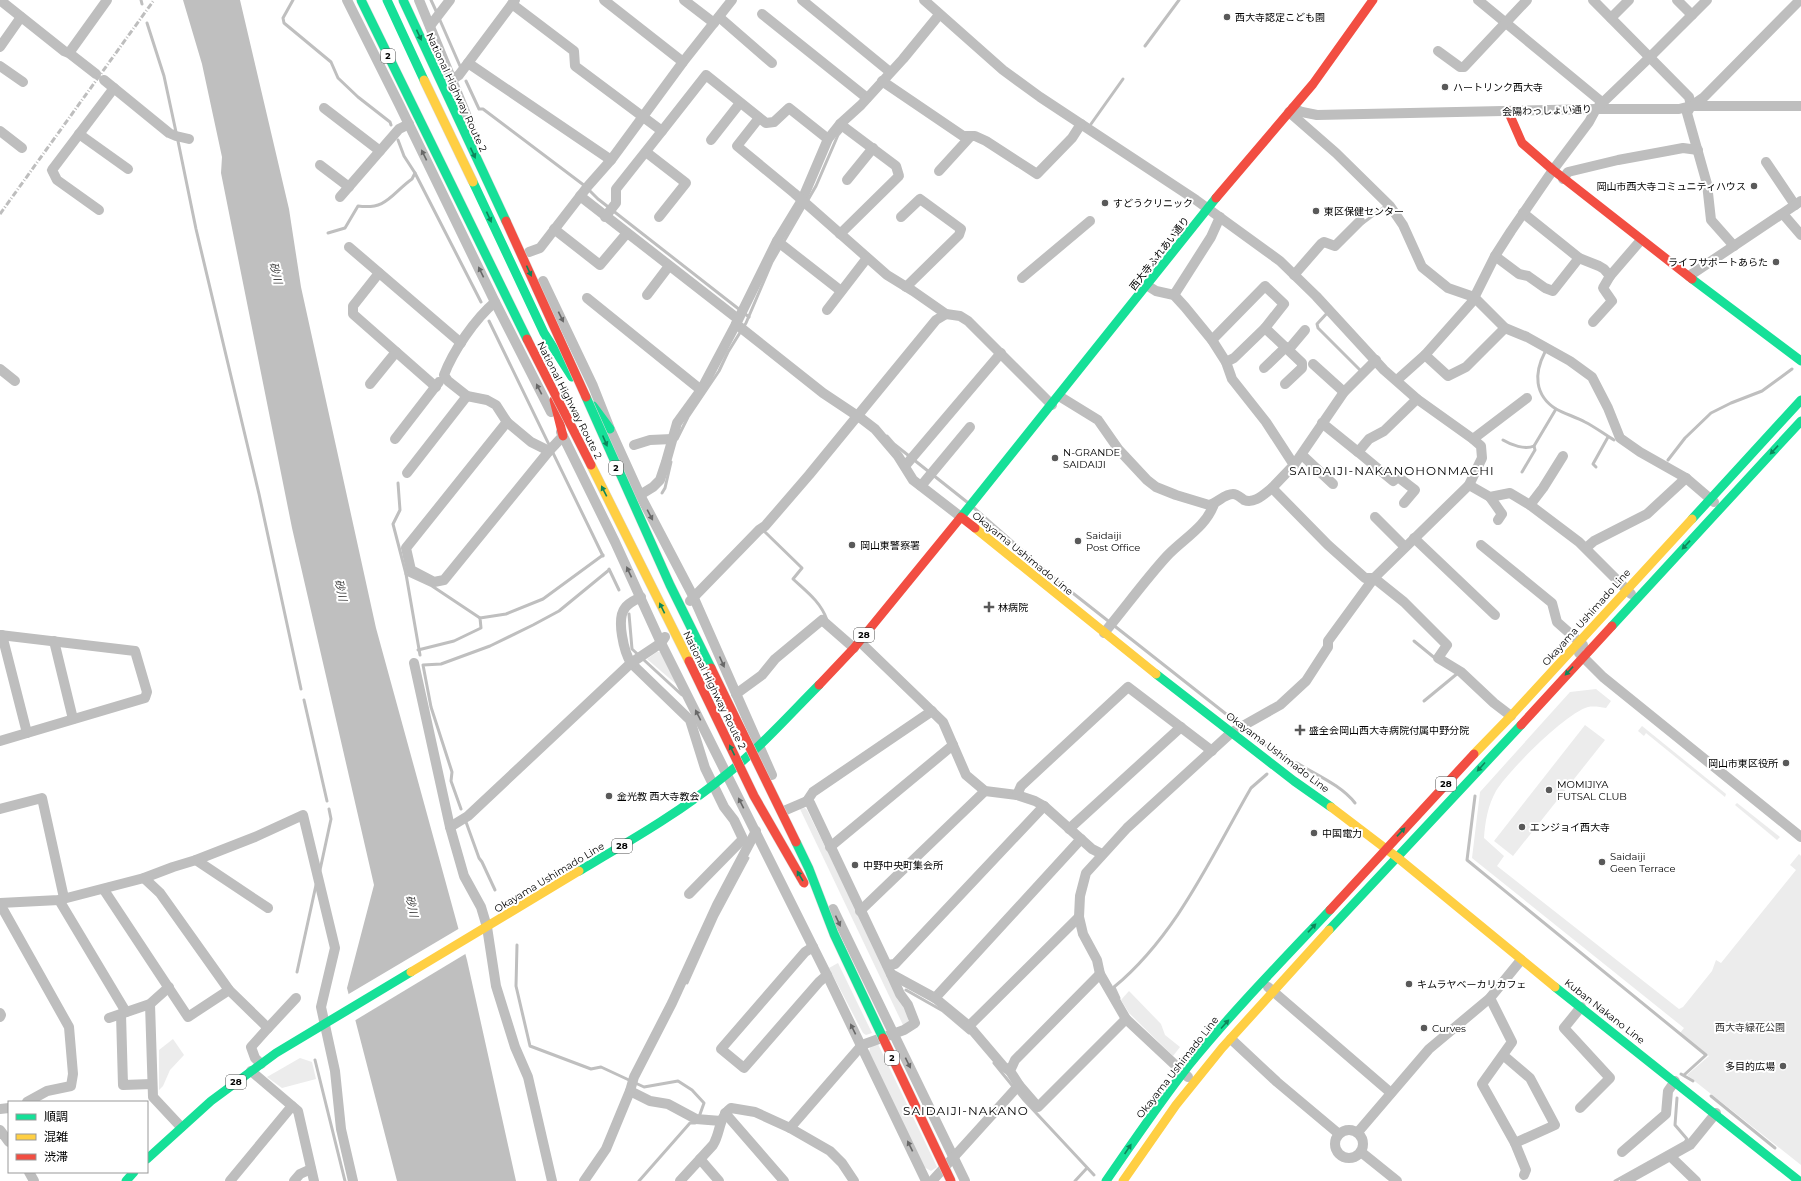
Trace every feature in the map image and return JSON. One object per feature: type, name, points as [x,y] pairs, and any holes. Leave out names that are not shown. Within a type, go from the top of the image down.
[{"type":"main road","points":[[351,0],[416,112]]},
{"type":"main road","points":[[353,11],[362,0]]},
{"type":"main road","name":"National Highway Route 2","points":[[362,0],[517,319],[637,555],[754,796],[834,934]]},
{"type":"main road","points":[[387,0],[544,332],[556,354],[610,429]]},
{"type":"main road","name":"National Highway Route 2","points":[[403,0],[559,336],[616,468],[670,585],[809,869],[834,934],[951,1181]]},
{"type":"main road","name":"西大寺ふれあい通り","points":[[961,517],[1148,286],[1208,208],[1313,84],[1373,0]]},
{"type":"main road","points":[[1508,111],[1522,143],[1563,179],[1801,361]]},
{"type":"main road","points":[[498,258],[536,337],[545,360],[563,436]]},
{"type":"main road","name":"Okayama Ushimado Line","points":[[1107,1181],[1139,1132],[1184,1073],[1261,982],[1482,745],[1511,716],[1801,400]]},
{"type":"main road","name":"28","points":[[1123,1181],[1150,1141],[1194,1082],[1230,1039],[1636,598],[1801,422]]},
{"type":"main road","name":"Okayama Ushimado Line","points":[[148,1158],[180,1127],[211,1101],[260,1064],[325,1023],[668,818],[728,774],[759,745],[857,644],[961,517],[1109,627],[1238,728],[1398,858]]},
{"type":"main road","name":"Kuban Nakano Line","points":[[1398,858],[1521,960],[1716,1113],[1799,1181]]},
{"type":"main road","points":[[126,1181],[133,1173]]},
{"type":"street","points":[[0,0],[64,51],[69,53],[96,74]]},
{"type":"street","points":[[69,53],[108,0]]},
{"type":"street","points":[[346,0],[353,11],[495,302],[563,436],[641,597],[661,643],[728,774],[862,1045],[926,1181]]},
{"type":"street","points":[[419,0],[474,134],[593,386],[610,429],[640,495],[693,596],[786,810],[965,1181]]},
{"type":"street","points":[[430,26],[450,0]]},
{"type":"street","points":[[604,0],[683,62]]},
{"type":"street","points":[[684,0],[717,20],[772,63]]},
{"type":"street","points":[[529,252],[540,248],[584,190],[611,160],[642,116],[732,0]]},
{"type":"street","points":[[802,0],[890,72]]},
{"type":"street","points":[[924,0],[935,4],[939,15],[1003,70],[1081,124],[1208,208],[1280,260],[1397,380],[1418,399],[1473,439],[1480,446],[1483,452],[1482,458],[1469,485],[1374,578],[1328,641],[1328,647],[1306,681],[1280,705],[1238,728],[1127,828],[1086,873],[1080,896],[1079,917],[1083,934],[1097,960],[1100,974],[1126,1019],[1194,1082]]},
{"type":"street","points":[[1478,0],[1599,106]]},
{"type":"street","points":[[1438,51],[1460,67],[1464,66],[1527,0]]},
{"type":"street","points":[[1593,0],[1689,97],[1691,106]]},
{"type":"street","points":[[1611,18],[1629,0]]},
{"type":"street","points":[[1677,0],[1692,15]]},
{"type":"street","points":[[1397,380],[1425,355],[1452,326],[1474,297],[1495,256],[1523,213],[1599,106],[1707,0]]},
{"type":"street","points":[[1734,246],[1711,220],[1707,184],[1687,113],[1691,106],[1704,97],[1800,0]]},
{"type":"street","points":[[399,104],[452,81],[468,63],[514,2],[574,51],[575,66],[662,131]]},
{"type":"street","points":[[762,14],[867,98]]},
{"type":"street","points":[[640,495],[653,487],[660,480],[677,423],[701,390],[740,321],[780,244],[805,202],[828,139],[843,126],[939,15]]},
{"type":"street","points":[[0,47],[21,17]]},
{"type":"street","points":[[468,63],[611,160]]},
{"type":"street","points":[[0,66],[23,82]]},
{"type":"street","points":[[605,217],[616,203],[616,189],[706,75],[766,123],[774,122],[789,108],[828,139]]},
{"type":"street","points":[[104,80],[169,132],[176,136],[189,139]]},
{"type":"street","points":[[882,81],[964,136],[978,137],[986,141],[1038,174],[1072,138],[1081,124]]},
{"type":"street","points":[[99,210],[57,180],[52,170],[114,88]]},
{"type":"street","points":[[711,140],[740,102]]},
{"type":"street","name":"会陽わっしょい通り","points":[[1291,110],[1317,115],[1508,111],[1599,106],[1679,108],[1691,106],[1801,106]]},
{"type":"street","points":[[324,108],[380,151]]},
{"type":"street","points":[[1291,110],[1390,206],[1403,225],[1422,267],[1448,288],[1474,297],[1505,328],[1527,337],[1570,361],[1592,378],[1608,408],[1620,438],[1640,452],[1686,478],[1720,508]]},
{"type":"street","points":[[759,118],[736,146],[805,202],[887,275],[946,314],[960,316],[968,321],[1052,405]]},
{"type":"street","points":[[340,197],[399,129],[409,124]]},
{"type":"street","points":[[840,234],[900,176],[896,166],[843,126]]},
{"type":"street","points":[[0,131],[22,148]]},
{"type":"street","points":[[79,134],[128,169]]},
{"type":"street","points":[[939,171],[970,137]]},
{"type":"street","points":[[847,180],[873,148]]},
{"type":"street","points":[[1563,179],[1568,172],[1618,160],[1683,148],[1698,150]]},
{"type":"street","points":[[646,152],[686,183],[659,217]]},
{"type":"street","points":[[1689,276],[1798,203],[1766,162]]},
{"type":"street","points":[[320,165],[349,187]]},
{"type":"street","points":[[584,190],[605,217],[740,321],[823,393],[875,429],[909,460],[914,480],[961,517]]},
{"type":"street","points":[[901,217],[920,199],[961,229],[959,235],[906,287]]},
{"type":"street","points":[[1523,213],[1578,258],[1604,269],[1610,276]]},
{"type":"street","points":[[1782,214],[1801,234]]},
{"type":"street","points":[[1174,295],[1211,238],[1220,217]]},
{"type":"street","points":[[1022,278],[1090,221]]},
{"type":"street","points":[[1294,275],[1321,244],[1324,242],[1335,246],[1360,222]]},
{"type":"street","points":[[554,229],[600,265],[627,233]]},
{"type":"street","points":[[1593,322],[1612,301],[1603,288],[1604,284],[1641,240]]},
{"type":"street","points":[[780,244],[841,291]]},
{"type":"street","points":[[349,247],[462,343]]},
{"type":"street","points":[[1495,256],[1519,274],[1528,276],[1545,288],[1553,291],[1578,258]]},
{"type":"street","points":[[827,310],[867,258]]},
{"type":"street","points":[[647,295],[669,266]]},
{"type":"street","points":[[379,273],[352,306],[353,314],[436,386]]},
{"type":"street","points":[[1148,286],[1156,291],[1174,295],[1212,340],[1226,362],[1232,379],[1266,422],[1294,464]]},
{"type":"street","points":[[1212,340],[1265,286],[1284,304],[1265,328],[1234,358],[1226,362]]},
{"type":"street","points":[[588,298],[701,390]]},
{"type":"street","points":[[395,439],[444,375],[462,343],[486,310],[495,302]]},
{"type":"street","points":[[450,827],[468,816],[637,659],[661,643],[693,596],[701,590],[764,526],[809,475],[856,415],[936,320],[946,314]]},
{"type":"street","points":[[1265,328],[1302,363],[1302,368],[1285,384]]},
{"type":"street","points":[[1425,355],[1448,376],[1466,367],[1505,328]]},
{"type":"street","points":[[1264,368],[1305,330]]},
{"type":"street","points":[[370,384],[396,352]]},
{"type":"street","points":[[909,460],[1001,353]]},
{"type":"street","points":[[1059,396],[1098,420],[1120,450],[1146,480],[1156,487],[1204,504],[1214,504],[1234,494],[1251,501],[1258,499],[1272,488],[1302,455],[1344,392],[1376,360]]},
{"type":"street","points":[[1313,364],[1344,392]]},
{"type":"street","points":[[0,369],[15,381]]},
{"type":"street","points":[[444,375],[448,381],[467,396],[488,400],[496,405],[507,422],[531,442],[550,450]]},
{"type":"street","points":[[407,472],[467,396]]},
{"type":"street","points":[[1473,439],[1527,398]]},
{"type":"street","points":[[1358,452],[1369,439],[1384,431],[1418,399]]},
{"type":"street","points":[[507,422],[406,548],[411,570],[434,582],[444,580],[563,436]]},
{"type":"street","points":[[1322,423],[1393,481],[1398,476],[1415,490],[1404,503]]},
{"type":"street","points":[[921,486],[970,427]]},
{"type":"street","points":[[634,445],[650,440],[672,439]]},
{"type":"street","points":[[1302,455],[1333,484]]},
{"type":"street","points":[[1530,505],[1543,488],[1563,456]]},
{"type":"street","points":[[1586,548],[1594,541],[1647,514],[1686,478]]},
{"type":"street","points":[[1469,485],[1490,497],[1502,514]]},
{"type":"street","points":[[1272,488],[1328,545],[1365,578],[1374,578],[1404,602],[1447,645],[1438,658],[1461,672],[1494,703],[1511,716]]},
{"type":"street","points":[[1490,497],[1510,493],[1530,505],[1586,548],[1626,590],[1636,598]]},
{"type":"street","points":[[1109,627],[1166,557],[1203,523],[1214,504]]},
{"type":"street","points":[[1375,517],[1405,547]]},
{"type":"street","points":[[1414,538],[1495,615]]},
{"type":"street","points":[[1481,545],[1552,603],[1557,622],[1576,645],[1586,654],[1603,676],[1801,837]]},
{"type":"street","points":[[641,597],[625,606],[622,612],[623,646],[637,659],[690,720],[705,768],[724,807],[734,820],[743,839],[688,894]]},
{"type":"street","points":[[736,694],[762,675],[775,659],[822,620],[857,644],[943,722],[966,775],[985,791],[1017,795],[1036,801],[1044,806],[1082,839],[1092,850],[1102,854]]},
{"type":"street","points":[[0,741],[145,698],[148,692],[135,651],[1,635],[26,733]]},
{"type":"street","points":[[54,641],[73,719]]},
{"type":"street","points":[[414,663],[450,827],[464,876],[481,908],[487,927],[496,986],[516,1048],[528,1077],[552,1181]]},
{"type":"street","points":[[1017,795],[1020,786],[1128,687],[1212,751]]},
{"type":"street","points":[[786,810],[807,801],[813,792],[932,711]]},
{"type":"street","points":[[1069,829],[1181,727]]},
{"type":"street","points":[[830,847],[954,745]]},
{"type":"street","points":[[860,911],[985,791]]},
{"type":"street","points":[[0,809],[42,798],[61,899],[124,1013],[124,1085],[152,1084]]},
{"type":"street","points":[[790,1128],[862,1045],[893,1032],[910,1027],[915,1023],[908,1005],[900,994],[810,803],[807,801]]},
{"type":"street","points":[[889,970],[1044,806]]},
{"type":"street","points":[[29,1101],[47,1091],[70,1086],[73,1074],[69,1027],[0,904],[61,899],[104,890],[144,878],[173,866],[196,860],[255,837],[303,815],[335,948],[321,1006],[335,1071],[341,1129],[353,1181]]},
{"type":"street","points":[[584,1181],[606,1149],[631,1086],[672,1003],[717,905],[756,831]]},
{"type":"street","points":[[935,998],[1082,839]]},
{"type":"street","points":[[196,860],[268,908]]},
{"type":"street","points":[[144,878],[160,893],[229,990],[268,1028]]},
{"type":"street","points":[[104,890],[188,1016],[229,990]]},
{"type":"street","points":[[970,1026],[1079,917]]},
{"type":"street","points":[[813,947],[805,952],[721,1049],[744,1068],[819,982],[827,975]]},
{"type":"street","points":[[1358,1132],[1429,1049],[1490,998],[1521,960]]},
{"type":"street","points":[[889,970],[935,998],[970,1026],[1003,1066],[1010,1070],[1016,1088],[1038,1107],[1126,1019]]},
{"type":"street","points":[[1010,1070],[1015,1060],[1100,974]]},
{"type":"street","points":[[1261,982],[1391,1093]]},
{"type":"street","points":[[109,1018],[150,1004],[169,987]]},
{"type":"street","points":[[260,1064],[255,1058],[251,1046],[296,998]]},
{"type":"street","points":[[1490,998],[1512,1042],[1482,1084],[1515,1143],[1526,1170],[1524,1175]]},
{"type":"street","points":[[150,1004],[153,1097],[180,1127]]},
{"type":"street","points":[[1580,1108],[1610,1078],[1564,1028],[1582,1007]]},
{"type":"street","points":[[0,1012],[0,1017]]},
{"type":"street","points":[[1230,1039],[1277,1082],[1339,1134]]},
{"type":"street","points":[[1503,1055],[1530,1078],[1555,1125],[1515,1143]]},
{"type":"street","points":[[251,1071],[298,1112],[314,1181]]},
{"type":"street","points":[[1622,1152],[1666,1114],[1668,1091],[1675,1081]]},
{"type":"street","points":[[631,1086],[650,1101],[668,1104],[698,1119],[723,1117]]},
{"type":"street","points":[[932,1181],[1016,1088]]},
{"type":"street","points":[[230,1181],[292,1106]]},
{"type":"street","points":[[680,1181],[716,1140],[723,1117],[731,1108],[755,1112],[790,1128],[830,1151],[842,1163],[854,1181]]},
{"type":"street","points":[[1626,1181],[1690,1145],[1716,1113]]},
{"type":"street","points":[[723,1117],[784,1181]]},
{"type":"street","points":[[1346,1129],[1358,1132],[1363,1140],[1361,1152],[1355,1157],[1350,1158],[1341,1156],[1335,1148],[1336,1138],[1346,1129]]},
{"type":"street","points":[[0,1130],[8,1141]]},
{"type":"street","points":[[1361,1152],[1397,1181]]},
{"type":"street","points":[[1670,1156],[1696,1181]]},
{"type":"street","points":[[700,1159],[719,1181]]},
{"type":"street","points":[[294,1181],[300,1174],[311,1169]]},
{"type":"green space","points":[[657,652],[660,652],[676,684],[647,659]]},
{"type":"green space","name":"西大寺緑花公園","points":[[1596,689],[1611,701],[1606,708],[1588,707],[1578,711],[1539,743],[1525,757],[1493,796],[1487,814],[1484,838],[1504,856],[1497,866],[1679,1009],[1683,1007],[1712,971],[1716,960],[1721,963],[1796,870],[1790,865],[1799,854],[1801,856],[1801,1165],[1687,1075],[1709,1056],[1680,1033],[1684,1028],[1472,858],[1480,792],[1570,692]]},
{"type":"green space","name":"MOMIJIYA FUTSAL CLUB","points":[[1585,725],[1605,740],[1513,856],[1494,841]]},
{"type":"green space","points":[[1642,726],[1726,794],[1725,797],[1646,733],[1644,736],[1638,731]]},
{"type":"green space","points":[[1737,803],[1780,837],[1777,840],[1735,805]]},
{"type":"green space","points":[[805,808],[909,1017],[908,1023],[903,1025],[800,809]]},
{"type":"green space","points":[[838,963],[872,1033],[866,1035],[863,1033],[829,968]]},
{"type":"green space","points":[[1129,991],[1161,1024],[1165,1035],[1180,1047],[1173,1056],[1129,1013],[1121,1000]]},
{"type":"green space","points":[[173,1039],[184,1055],[170,1070],[163,1086],[159,1090],[159,1050]]},
{"type":"green space","points":[[877,1042],[937,1167],[931,1171],[924,1167],[869,1052],[871,1044]]},
{"type":"green space","points":[[300,1058],[312,1062],[316,1079],[282,1088],[267,1077]]},
{"type":"water","name":"砂川","points":[[183,0],[240,0],[289,209],[301,287],[376,628],[467,960],[516,1181],[397,1181],[347,988],[374,885],[292,528],[221,173],[222,157],[202,64]]},
{"type":"pier","points":[[460,928],[467,953],[354,1021],[347,995]]},
{"type":"waterway","points":[[141,0],[142,4]]},
{"type":"waterway","points":[[293,0],[283,18],[284,23],[331,62],[338,78],[358,97],[390,122],[391,125]]},
{"type":"waterway","points":[[431,0],[437,13]]},
{"type":"waterway","points":[[1145,46],[1179,0]]},
{"type":"waterway","points":[[439,18],[460,66]]},
{"type":"waterway","points":[[147,23],[164,76],[176,132]]},
{"type":"waterway","points":[[1091,124],[1123,79]]},
{"type":"waterway","points":[[466,81],[479,109],[483,109],[585,186],[598,199],[749,317]]},
{"type":"waterway","points":[[677,439],[688,417],[719,371],[728,352],[746,323],[772,262],[816,186],[838,135],[844,128]]},
{"type":"waterway","points":[[328,233],[345,228],[358,206],[376,206],[388,200],[412,179],[415,173],[404,156],[398,140]]},
{"type":"waterway","points":[[178,141],[196,229],[259,494],[301,689]]},
{"type":"waterway","points":[[415,173],[481,302]]},
{"type":"waterway","points":[[1363,223],[1387,205]]},
{"type":"waterway","points":[[1329,311],[1317,324],[1318,328],[1360,370]]},
{"type":"waterway","points":[[489,321],[603,556]]},
{"type":"waterway","points":[[1545,352],[1541,360],[1538,376],[1538,383],[1543,397],[1556,409],[1589,424],[1614,440]]},
{"type":"waterway","points":[[1668,460],[1685,438],[1711,413],[1731,403],[1762,391],[1792,369]]},
{"type":"waterway","points":[[1503,440],[1518,446],[1534,446],[1556,409]]},
{"type":"waterway","points":[[887,436],[894,444],[967,502]]},
{"type":"waterway","points":[[1596,467],[1593,464],[1608,437]]},
{"type":"waterway","points":[[1522,472],[1535,450],[1534,446]]},
{"type":"waterway","points":[[662,493],[665,488],[671,462]]},
{"type":"waterway","points":[[398,483],[400,510],[393,524],[406,574],[420,655]]},
{"type":"waterway","points":[[973,507],[1055,579],[1240,725]]},
{"type":"waterway","points":[[765,532],[802,568],[793,579],[817,602],[827,620]]},
{"type":"waterway","points":[[418,650],[454,641],[481,628],[480,618],[506,614],[543,599],[603,555]]},
{"type":"waterway","points":[[609,569],[619,590]]},
{"type":"waterway","points":[[461,809],[451,781],[452,772],[431,707],[423,665],[441,664],[490,646],[533,625],[559,611],[609,570]]},
{"type":"waterway","points":[[406,574],[432,586],[480,618]]},
{"type":"waterway","points":[[629,614],[632,649],[682,695]]},
{"type":"waterway","points":[[1414,641],[1436,659]]},
{"type":"waterway","points":[[1424,701],[1458,673]]},
{"type":"waterway","points":[[304,700],[327,801]]},
{"type":"waterway","points":[[1244,728],[1289,764],[1297,763],[1328,781],[1343,791],[1355,803]]},
{"type":"waterway","points":[[1119,998],[1114,987],[1156,944],[1174,919],[1207,868],[1251,788],[1267,774]]},
{"type":"waterway","points":[[1475,796],[1467,860],[1706,1055],[1684,1075]]},
{"type":"waterway","points":[[320,870],[331,819],[329,809]]},
{"type":"waterway","points":[[466,822],[479,858],[495,890]]},
{"type":"waterway","points":[[687,983],[717,916],[748,858]]},
{"type":"waterway","points":[[297,972],[316,885]]},
{"type":"waterway","points":[[517,945],[516,986],[530,1046],[591,1069],[601,1067],[644,1087],[678,1081],[692,1090],[704,1103],[699,1117]]},
{"type":"waterway","points":[[906,990],[943,1011],[969,1033]]},
{"type":"waterway","points":[[315,1060],[345,1181]]},
{"type":"waterway","points":[[994,1063],[1024,1100],[1094,1175]]},
{"type":"waterway","points":[[1681,1074],[1693,1081]]},
{"type":"waterway","points":[[1711,1096],[1775,1148]]},
{"type":"waterway","points":[[1615,1181],[1685,1142],[1687,1139],[1675,1125],[1677,1098]]},
{"type":"waterway","points":[[639,1181],[690,1123],[695,1123]]},
{"type":"waterway","points":[[1075,1181],[1087,1168]]},
{"type":"railway","points":[[0,214],[154,0]]},
{"type":"traffic: fast","points":[[361,0],[527,339]]},
{"type":"traffic: fast","points":[[387,0],[424,80]]},
{"type":"traffic: fast","points":[[403,0],[506,221]]},
{"type":"traffic: fast","points":[[473,182],[544,333],[572,377]]},
{"type":"traffic: fast","points":[[961,517],[1216,198]]},
{"type":"traffic: fast","points":[[1692,279],[1801,361]]},
{"type":"traffic: fast","points":[[586,397],[670,585],[711,668]]},
{"type":"traffic: fast","points":[[1692,519],[1801,400]]},
{"type":"traffic: fast","points":[[593,406],[610,429]]},
{"type":"traffic: fast","points":[[1612,626],[1801,421]]},
{"type":"traffic: fast","points":[[1156,674],[1294,781],[1331,807]]},
{"type":"traffic: fast","points":[[579,871],[655,826],[710,788],[751,753],[819,685]]},
{"type":"traffic: fast","points":[[1329,930],[1521,725]]},
{"type":"traffic: fast","points":[[796,842],[809,869],[834,934],[883,1038]]},
{"type":"traffic: fast","points":[[1106,1181],[1189,1065],[1240,1006],[1330,910]]},
{"type":"traffic: fast","points":[[148,1158],[211,1101],[276,1053],[411,972]]},
{"type":"traffic: fast","points":[[1555,987],[1799,1181]]},
{"type":"traffic: fast","points":[[126,1181],[133,1173]]},
{"type":"traffic: slow","points":[[424,80],[473,182]]},
{"type":"traffic: slow","points":[[591,465],[689,661]]},
{"type":"traffic: slow","points":[[1474,754],[1511,716],[1692,519]]},
{"type":"traffic: slow","points":[[975,528],[1156,674]]},
{"type":"traffic: slow","points":[[1331,807],[1398,858]]},
{"type":"traffic: slow","points":[[1398,858],[1555,987]]},
{"type":"traffic: slow","points":[[411,972],[579,871]]},
{"type":"traffic: slow","points":[[1123,1181],[1176,1105],[1222,1048],[1329,930]]},
{"type":"traffic: jam","points":[[1216,198],[1313,84],[1373,0]]},
{"type":"traffic: jam","points":[[1508,111],[1522,143],[1553,170],[1692,279]]},
{"type":"traffic: jam","points":[[506,221],[586,397]]},
{"type":"traffic: jam","points":[[527,339],[591,465]]},
{"type":"traffic: jam","points":[[554,400],[563,436]]},
{"type":"traffic: jam","points":[[819,685],[854,648],[961,517],[975,528]]},
{"type":"traffic: jam","points":[[1521,725],[1612,626]]},
{"type":"traffic: jam","points":[[689,661],[754,796],[804,883]]},
{"type":"traffic: jam","points":[[711,668],[796,842]]},
{"type":"traffic: jam","points":[[1330,910],[1474,754]]},
{"type":"traffic: jam","points":[[883,1038],[951,1181]]},
{"type":"place","name":"西大寺認定こども園","points":[[1227,17]]},
{"type":"place","name":"ハートリンク西大寺","points":[[1445,87]]},
{"type":"place","name":"岡山市西大寺コミュニティハウス","points":[[1754,186]]},
{"type":"place","name":"すどうクリニック","points":[[1105,203]]},
{"type":"place","name":"東区保健センター","points":[[1316,211]]},
{"type":"place","name":"ライフサポートあらた","points":[[1776,262]]},
{"type":"place","name":"N-GRANDE SAIDAIJI","points":[[1055,458]]},
{"type":"place","name":"Saidaiji Post Office","points":[[1078,541]]},
{"type":"place","name":"岡山東警察署","points":[[852,545]]},
{"type":"place","name":"林病院","points":[[989,607]]},
{"type":"place","name":"盛全会岡山西大寺病院付属中野分院","points":[[1300,730]]},
{"type":"place","name":"岡山市東区役所","points":[[1786,763]]},
{"type":"place","name":"MOMIJIYA FUTSAL CLUB","points":[[1549,790]]},
{"type":"place","name":"金光教 西大寺教会","points":[[609,796]]},
{"type":"place","name":"エンジョイ西大寺","points":[[1522,827]]},
{"type":"place","name":"中国電力","points":[[1314,833]]},
{"type":"place","name":"Saidaiji Geen Terrace","points":[[1602,862]]},
{"type":"place","name":"中野中央町集会所","points":[[855,865]]},
{"type":"place","name":"キムラヤベーカリカフェ","points":[[1409,984]]},
{"type":"place","name":"Curves","points":[[1424,1028]]},
{"type":"place","name":"多目的広場","points":[[1783,1066]]},
{"type":"district","name":"SAIDAIJI-NAKANOHONMACHI","points":[[1392,471]]},
{"type":"district","name":"SAIDAIJI-NAKANO","points":[[966,1111]]}]
